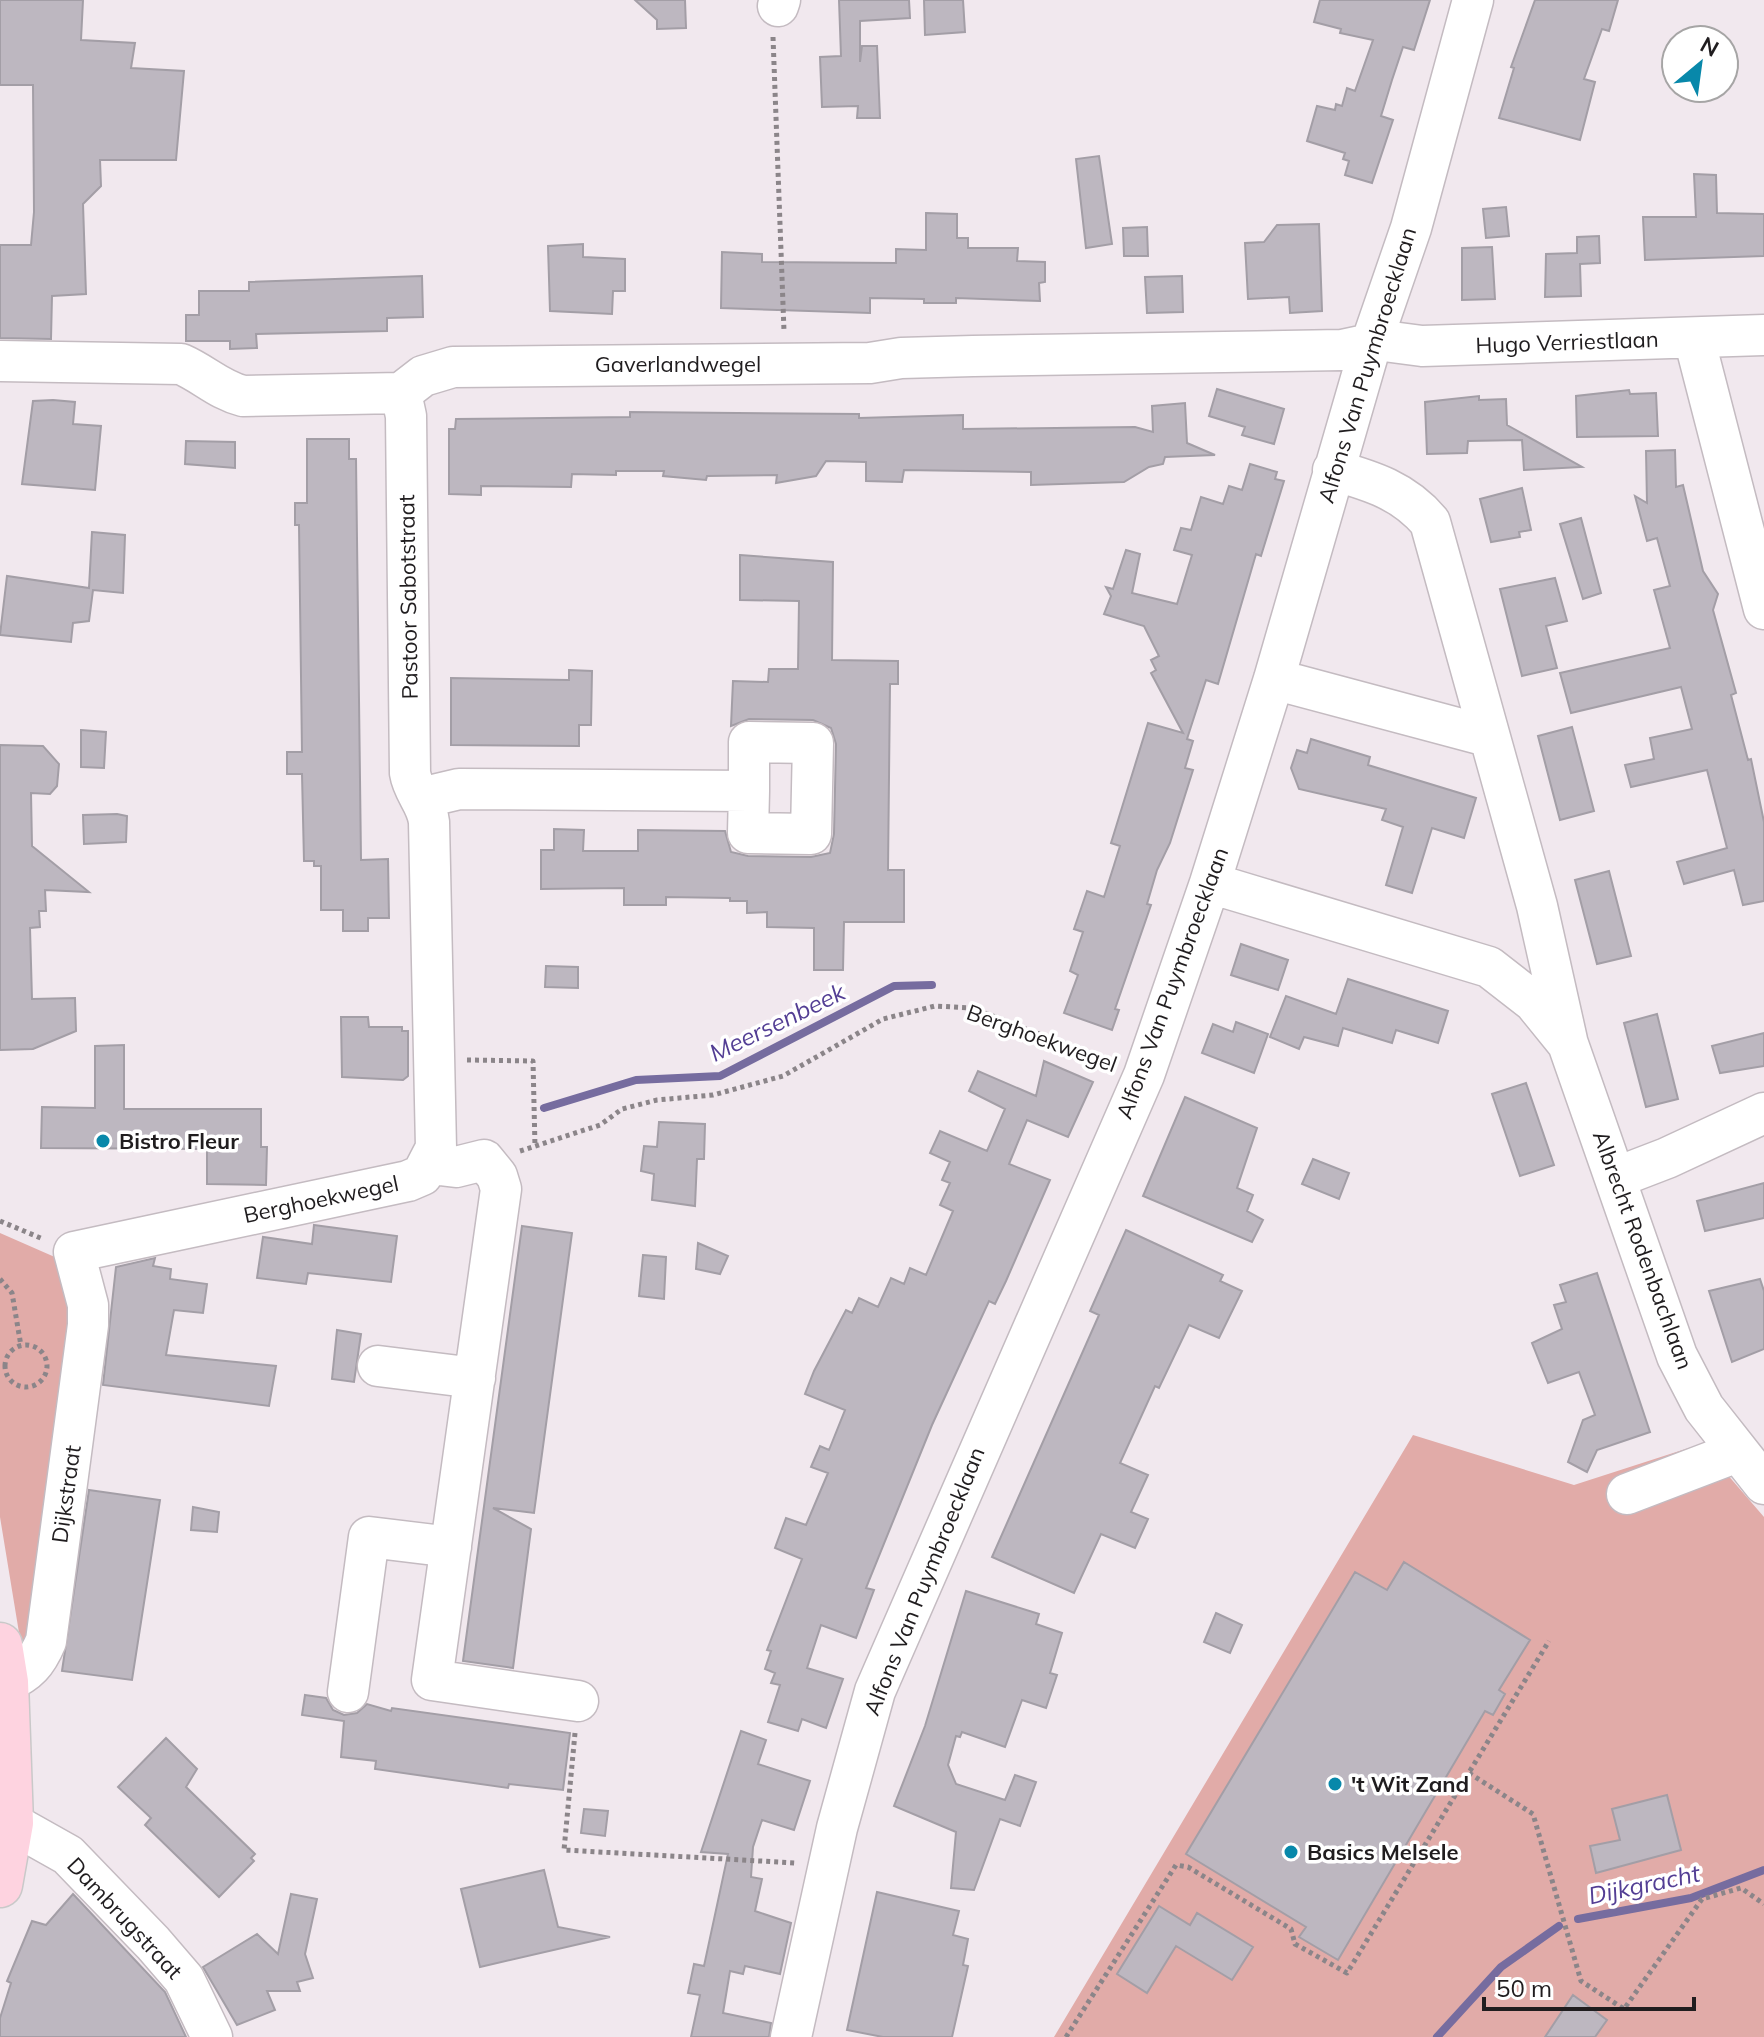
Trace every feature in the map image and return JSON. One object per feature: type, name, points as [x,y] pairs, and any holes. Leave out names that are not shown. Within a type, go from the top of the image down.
[{"type":"main road","points":[[0,1885],[11,1823],[3,1663]]},
{"type":"street","name":"Alfons Van Puymbroecklaan","points":[[791,2037],[829,1864],[875,1691],[1144,1075],[1210,883],[1274,679],[1371,344],[1411,228],[1473,0]]},
{"type":"street","name":"Hugo Verriestlaan","points":[[1371,344],[1384,341],[1422,346],[1764,335]]},
{"type":"street","points":[[1694,338],[1764,609]]},
{"type":"street","name":"Gaverlandwegel","points":[[401,393],[423,376],[453,367],[870,363],[901,358],[973,356],[1342,350],[1371,344]]},
{"type":"street","points":[[0,361],[181,364],[222,390],[243,396],[401,393]]},
{"type":"street","name":"Pastoor Sabotstraat","points":[[401,393],[406,416],[410,773],[415,791],[428,809],[429,822],[436,1148],[431,1164]]},
{"type":"street","name":"Albrecht Rodenbachlaan","points":[[1333,470],[1366,480],[1412,501],[1430,522],[1487,736],[1537,906],[1568,1044],[1677,1356],[1704,1408],[1764,1484]]},
{"type":"street","points":[[1274,679],[1487,736]]},
{"type":"street","points":[[421,798],[459,789],[749,791]]},
{"type":"street","points":[[1210,883],[1489,967],[1518,956],[1532,935],[1537,906]]},
{"type":"street","name":"Albrecht Rodenbachlaan","points":[[1489,967],[1534,1002],[1568,1044]]},
{"type":"street","points":[[1615,1178],[1764,1113]]},
{"type":"street","points":[[484,1160],[497,1176],[501,1189],[432,1680],[578,1701]]},
{"type":"street","name":"Berghoekwegel","points":[[74,1252],[408,1181],[422,1175],[431,1164],[456,1167],[484,1160]]},
{"type":"street","name":"Dijkstraat","points":[[3,1663],[25,1673],[38,1659],[46,1641],[88,1325],[88,1305],[74,1252]]},
{"type":"street","points":[[378,1366],[475,1378]]},
{"type":"street","points":[[1627,1494],[1737,1452]]},
{"type":"street","points":[[348,1692],[369,1537],[451,1547]]},
{"type":"street","name":"Dambrugstraat","points":[[11,1823],[68,1855],[153,1943],[184,1979],[212,2037]]},
{"type":"path","points":[[779,3],[773,34],[785,364]]},
{"type":"path","name":"Berghoekwegel","points":[[484,1160],[600,1125],[622,1109],[657,1100],[713,1095],[783,1076],[883,1019],[935,1006],[972,1008],[1144,1075]]},
{"type":"path","points":[[434,1059],[533,1061],[535,1147]]},
{"type":"path","points":[[0,1221],[74,1252]]},
{"type":"path","points":[[0,1279],[12,1293],[21,1346]]},
{"type":"path","points":[[21,1346],[32,1346],[44,1354],[46,1374],[37,1384],[24,1388],[3,1374],[7,1356],[21,1346]]},
{"type":"path","points":[[1066,2037],[1176,1865],[1188,1867],[1291,1929],[1295,1944],[1347,1973],[1549,1641]]},
{"type":"path","points":[[578,1701],[564,1850],[829,1864]]},
{"type":"path","points":[[1469,1773],[1533,1814],[1581,1981],[1624,2009],[1702,1899],[1741,1888],[1764,1904]]},
{"type":"shaded area","points":[[0,1233],[57,1258],[81,1322],[23,1657],[0,1517]]},
{"type":"shaded area","points":[[1413,1435],[1574,1485],[1701,1444],[1764,1517],[1764,2037],[1054,2037]]},
{"type":"building","points":[[0,0],[83,0],[81,40],[135,43],[131,68],[184,71],[176,160],[100,160],[101,186],[83,204],[86,294],[52,296],[51,339],[0,338],[0,245],[31,245],[34,212],[33,85],[0,85]]},
{"type":"building","points":[[635,0],[685,0],[686,28],[657,29],[657,20]]},
{"type":"building","points":[[839,0],[909,0],[910,18],[860,21],[860,62],[862,46],[877,46],[880,118],[857,118],[858,106],[822,107],[820,57],[841,56]]},
{"type":"building","points":[[924,0],[963,0],[965,32],[925,35]]},
{"type":"building","points":[[1320,0],[1430,0],[1414,50],[1403,47],[1392,80],[1381,116],[1393,120],[1372,183],[1345,175],[1349,161],[1343,159],[1345,153],[1307,141],[1317,106],[1335,110],[1336,104],[1342,106],[1347,88],[1355,91],[1373,40],[1340,33],[1341,29],[1314,22]]},
{"type":"building","points":[[1535,0],[1618,0],[1609,31],[1602,29],[1584,79],[1595,82],[1580,140],[1499,118],[1514,68],[1511,67]]},
{"type":"building","points":[[1099,156],[1112,244],[1086,248],[1076,159]]},
{"type":"building","points":[[1694,174],[1716,175],[1717,213],[1764,214],[1764,256],[1645,260],[1643,217],[1696,217]]},
{"type":"building","points":[[1506,207],[1509,236],[1486,238],[1483,209]]},
{"type":"building","points":[[926,213],[957,214],[957,238],[968,238],[968,248],[1018,248],[1017,261],[1045,262],[1045,282],[1039,283],[1040,301],[956,298],[956,303],[924,303],[924,299],[870,298],[870,313],[721,308],[722,252],[762,254],[762,262],[896,263],[896,249],[926,250]]},
{"type":"building","points":[[1319,224],[1322,311],[1290,313],[1289,297],[1248,299],[1245,243],[1264,242],[1277,225]]},
{"type":"building","points":[[1147,227],[1148,256],[1124,256],[1123,228]]},
{"type":"building","points":[[1599,236],[1600,263],[1580,264],[1581,296],[1545,297],[1546,254],[1577,253],[1577,237]]},
{"type":"building","points":[[583,244],[583,257],[625,259],[625,291],[613,291],[612,314],[550,311],[548,246]]},
{"type":"building","points":[[1492,247],[1495,299],[1462,300],[1462,248]]},
{"type":"building","points":[[422,276],[423,317],[387,318],[387,331],[256,334],[257,348],[230,349],[230,341],[186,341],[186,315],[199,315],[199,291],[249,291],[249,282]]},
{"type":"building","points":[[1182,276],[1183,312],[1147,313],[1145,277]]},
{"type":"building","points":[[1217,389],[1284,409],[1274,444],[1242,435],[1245,427],[1209,416]]},
{"type":"building","points":[[1629,390],[1630,394],[1656,393],[1658,436],[1577,437],[1576,396]]},
{"type":"building","points":[[1479,396],[1479,400],[1506,399],[1507,425],[1582,467],[1524,470],[1522,440],[1468,441],[1467,453],[1427,454],[1425,402]]},
{"type":"building","points":[[33,401],[75,402],[73,424],[101,426],[95,490],[22,484]]},
{"type":"building","points":[[1185,403],[1187,443],[1215,455],[1165,457],[1163,464],[1149,467],[1124,482],[1031,485],[1031,472],[904,470],[902,482],[866,481],[866,462],[826,461],[816,476],[776,483],[777,475],[707,476],[706,480],[663,476],[664,471],[616,471],[616,475],[572,474],[571,487],[481,486],[481,495],[449,494],[449,429],[455,429],[456,419],[630,417],[630,412],[859,414],[859,418],[963,415],[963,429],[1135,427],[1153,432],[1152,406]]},
{"type":"building","points":[[307,439],[349,439],[349,459],[356,459],[361,860],[388,859],[389,918],[368,918],[368,931],[343,931],[343,910],[321,910],[321,866],[314,866],[314,861],[304,861],[302,774],[287,774],[287,752],[302,752],[299,525],[295,525],[295,503],[307,503]]},
{"type":"building","points":[[186,441],[235,442],[235,468],[185,464]]},
{"type":"building","points":[[1675,450],[1676,487],[1683,485],[1703,571],[1718,594],[1713,610],[1736,693],[1731,695],[1748,760],[1751,759],[1764,822],[1764,901],[1743,905],[1734,870],[1684,884],[1677,862],[1727,848],[1707,770],[1631,787],[1625,765],[1654,759],[1650,738],[1692,729],[1681,687],[1571,713],[1560,673],[1670,648],[1654,590],[1670,586],[1657,538],[1647,541],[1635,496],[1647,503],[1646,451]]},
{"type":"building","points":[[1250,464],[1277,472],[1275,479],[1284,481],[1261,556],[1256,554],[1218,684],[1206,680],[1187,739],[1193,741],[1185,768],[1193,770],[1170,843],[1157,870],[1147,904],[1151,905],[1115,1009],[1119,1010],[1112,1030],[1064,1013],[1078,975],[1070,971],[1083,932],[1074,929],[1087,891],[1104,897],[1120,846],[1111,843],[1148,723],[1183,733],[1151,673],[1156,670],[1151,660],[1159,656],[1144,626],[1104,614],[1111,596],[1106,587],[1113,589],[1126,550],[1140,554],[1132,593],[1177,604],[1192,555],[1174,550],[1181,528],[1191,530],[1201,497],[1223,504],[1229,486],[1242,490]]},
{"type":"building","points":[[1522,488],[1531,530],[1519,532],[1520,537],[1491,542],[1480,499]]},
{"type":"building","points":[[1581,518],[1601,593],[1583,599],[1560,524]]},
{"type":"building","points":[[92,532],[125,535],[123,593],[93,590],[89,621],[73,623],[71,642],[0,635],[7,576],[89,588]]},
{"type":"building","points":[[740,555],[833,562],[832,660],[898,661],[898,684],[890,684],[888,870],[904,870],[904,922],[844,922],[843,970],[814,970],[814,928],[767,927],[767,912],[747,913],[747,901],[666,897],[666,905],[624,905],[624,888],[541,889],[541,850],[554,850],[554,829],[584,830],[583,851],[638,851],[638,830],[725,831],[731,852],[748,856],[811,857],[830,853],[834,834],[836,744],[831,728],[813,720],[749,719],[731,726],[733,681],[768,682],[769,669],[798,669],[799,601],[740,600]]},
{"type":"building","points":[[1555,578],[1567,621],[1546,626],[1557,668],[1522,676],[1500,589]]},
{"type":"building","points":[[569,670],[592,671],[591,725],[579,725],[579,746],[451,745],[451,678],[569,680]]},
{"type":"building","points":[[1572,727],[1594,811],[1560,820],[1538,736]]},
{"type":"building","points":[[81,730],[106,732],[104,768],[81,767]]},
{"type":"building","points":[[1311,739],[1370,757],[1368,765],[1476,798],[1464,838],[1432,828],[1412,893],[1386,885],[1403,827],[1382,820],[1386,809],[1299,789],[1291,768],[1297,750],[1307,753]]},
{"type":"building","points":[[0,745],[43,746],[59,764],[57,786],[50,794],[31,793],[32,846],[89,892],[45,890],[46,911],[39,911],[40,927],[30,928],[32,999],[75,998],[76,1031],[33,1049],[0,1050]]},
{"type":"building","points":[[83,815],[127,816],[126,842],[84,844]]},
{"type":"building","points":[[1609,871],[1631,956],[1597,964],[1575,880]]},
{"type":"building","points":[[1241,944],[1288,960],[1278,990],[1231,975]]},
{"type":"building","points":[[546,966],[578,967],[578,988],[545,987]]},
{"type":"building","points":[[1348,979],[1448,1011],[1438,1043],[1396,1030],[1392,1043],[1343,1028],[1338,1046],[1304,1037],[1299,1049],[1270,1037],[1286,996],[1336,1014]]},
{"type":"building","points":[[1657,1014],[1678,1099],[1646,1107],[1624,1023]]},
{"type":"building","points":[[341,1017],[368,1017],[369,1027],[402,1027],[402,1031],[408,1031],[408,1076],[403,1080],[342,1077]]},
{"type":"building","points":[[1236,1022],[1268,1034],[1254,1073],[1202,1053],[1213,1024],[1233,1032]]},
{"type":"building","points":[[1764,1033],[1764,1066],[1720,1073],[1712,1046]]},
{"type":"building","points":[[124,1045],[124,1109],[261,1109],[261,1147],[267,1147],[266,1185],[207,1184],[207,1149],[41,1148],[42,1107],[95,1108],[95,1046]]},
{"type":"building","points":[[1044,1061],[1093,1082],[1068,1137],[1027,1120],[1009,1164],[1050,1180],[995,1304],[989,1301],[932,1425],[866,1588],[874,1590],[856,1638],[821,1625],[807,1668],[843,1679],[826,1728],[802,1719],[798,1731],[768,1722],[780,1685],[771,1683],[775,1673],[765,1669],[771,1651],[767,1650],[802,1559],[775,1548],[786,1518],[806,1525],[828,1473],[811,1467],[820,1446],[829,1450],[845,1410],[805,1394],[814,1371],[846,1310],[852,1313],[859,1298],[878,1307],[891,1278],[904,1284],[910,1268],[926,1275],[953,1211],[940,1205],[950,1183],[942,1180],[950,1162],[930,1153],[940,1131],[987,1151],[1005,1109],[969,1091],[978,1071],[1036,1096]]},
{"type":"building","points":[[1526,1083],[1554,1165],[1520,1176],[1492,1094]]},
{"type":"building","points":[[1185,1097],[1257,1128],[1237,1188],[1253,1195],[1247,1211],[1263,1220],[1252,1242],[1143,1196]]},
{"type":"building","points":[[659,1122],[705,1124],[704,1159],[697,1159],[695,1206],[652,1200],[654,1174],[641,1171],[644,1146],[657,1147]]},
{"type":"building","points":[[1313,1159],[1349,1173],[1339,1199],[1302,1184]]},
{"type":"building","points":[[1764,1183],[1764,1218],[1705,1231],[1697,1201]]},
{"type":"building","points":[[314,1225],[397,1236],[391,1282],[308,1273],[306,1284],[257,1278],[263,1237],[312,1244]]},
{"type":"building","points":[[522,1226],[572,1233],[534,1513],[493,1508],[531,1529],[513,1668],[463,1661]]},
{"type":"building","points":[[1126,1230],[1223,1275],[1220,1281],[1242,1291],[1219,1338],[1189,1325],[1159,1388],[1155,1386],[1120,1463],[1148,1475],[1131,1512],[1148,1519],[1135,1548],[1101,1534],[1074,1593],[992,1557],[1099,1315],[1090,1311]]},
{"type":"building","points":[[698,1243],[728,1256],[720,1274],[696,1269]]},
{"type":"building","points":[[643,1255],[666,1257],[664,1299],[639,1296]]},
{"type":"building","points":[[155,1258],[153,1266],[171,1269],[170,1279],[207,1284],[203,1313],[174,1310],[166,1355],[276,1366],[269,1406],[103,1385],[116,1267]]},
{"type":"building","points":[[1597,1273],[1650,1432],[1597,1450],[1587,1472],[1568,1462],[1583,1420],[1595,1415],[1579,1372],[1548,1383],[1532,1343],[1562,1329],[1554,1305],[1566,1302],[1560,1285]]},
{"type":"building","points":[[1760,1279],[1764,1291],[1764,1349],[1732,1362],[1709,1291]]},
{"type":"building","points":[[337,1330],[361,1334],[354,1382],[332,1379]]},
{"type":"building","points":[[89,1490],[160,1500],[132,1680],[62,1671]]},
{"type":"building","points":[[193,1507],[219,1512],[217,1532],[191,1530]]},
{"type":"building","name":"'t Wit Zand","points":[[1404,1562],[1530,1640],[1499,1690],[1505,1694],[1493,1715],[1485,1711],[1338,1960],[1299,1937],[1306,1927],[1186,1854],[1355,1572],[1387,1590]]},
{"type":"building","points":[[966,1591],[1039,1614],[1036,1624],[1062,1633],[1050,1673],[1057,1675],[1046,1708],[1022,1700],[1005,1747],[962,1732],[960,1737],[956,1736],[948,1765],[956,1784],[1005,1800],[1015,1775],[1036,1782],[1020,1826],[1000,1819],[974,1890],[951,1888],[956,1832],[894,1806],[925,1726]]},
{"type":"building","points":[[1216,1613],[1242,1625],[1230,1653],[1204,1642]]},
{"type":"building","points":[[305,1695],[326,1698],[333,1710],[344,1715],[357,1713],[367,1704],[391,1711],[392,1708],[570,1733],[563,1790],[509,1784],[508,1788],[375,1769],[376,1761],[341,1757],[344,1721],[302,1715]]},
{"type":"building","points":[[741,1731],[766,1740],[758,1764],[810,1781],[794,1830],[762,1820],[753,1847],[751,1877],[762,1879],[755,1911],[791,1923],[780,1974],[745,1966],[743,1974],[730,1971],[723,2013],[771,2023],[769,2037],[691,2037],[700,1995],[688,1993],[694,1964],[704,1966],[728,1854],[701,1852]]},
{"type":"building","points":[[166,1738],[197,1769],[186,1787],[255,1854],[251,1858],[254,1861],[219,1897],[145,1825],[151,1818],[118,1787]]},
{"type":"building","points":[[1667,1795],[1681,1850],[1596,1873],[1590,1846],[1620,1840],[1612,1809]]},
{"type":"building","points":[[584,1809],[608,1811],[605,1836],[581,1833]]},
{"type":"building","points":[[544,1870],[558,1927],[610,1937],[480,1967],[461,1889]]},
{"type":"building","points":[[877,1892],[959,1911],[953,1935],[968,1939],[963,1965],[968,1966],[952,2037],[883,2037],[847,2030]]},
{"type":"building","points":[[73,1894],[165,1992],[186,2037],[0,2037],[0,2018],[11,1983],[7,1981],[32,1921],[46,1925]]},
{"type":"building","points":[[291,1894],[317,1899],[305,1954],[313,1978],[297,1982],[300,1991],[267,1991],[275,2010],[237,2025],[203,1967],[257,1934],[278,1954]]},
{"type":"building","points":[[1159,1906],[1190,1925],[1197,1913],[1253,1947],[1232,1980],[1176,1946],[1147,1993],[1117,1974]]},
{"type":"building","points":[[1573,1995],[1607,2020],[1595,2037],[1545,2037]]},
{"type":"waterway","name":"Meersenbeek","points":[[544,1108],[636,1080],[720,1076],[894,986],[932,985]]},
{"type":"waterway","name":"Dijkgracht","points":[[1578,1919],[1691,1898],[1764,1870]]},
{"type":"waterway","name":"Dijkgracht","points":[[1437,2037],[1501,1967],[1559,1926]]},
{"type":"place","name":"Bistro Fleur","points":[[103,1141]]},
{"type":"place","name":"'t Wit Zand","points":[[1335,1784]]},
{"type":"place","name":"Basics Melsele","points":[[1291,1852]]}]
